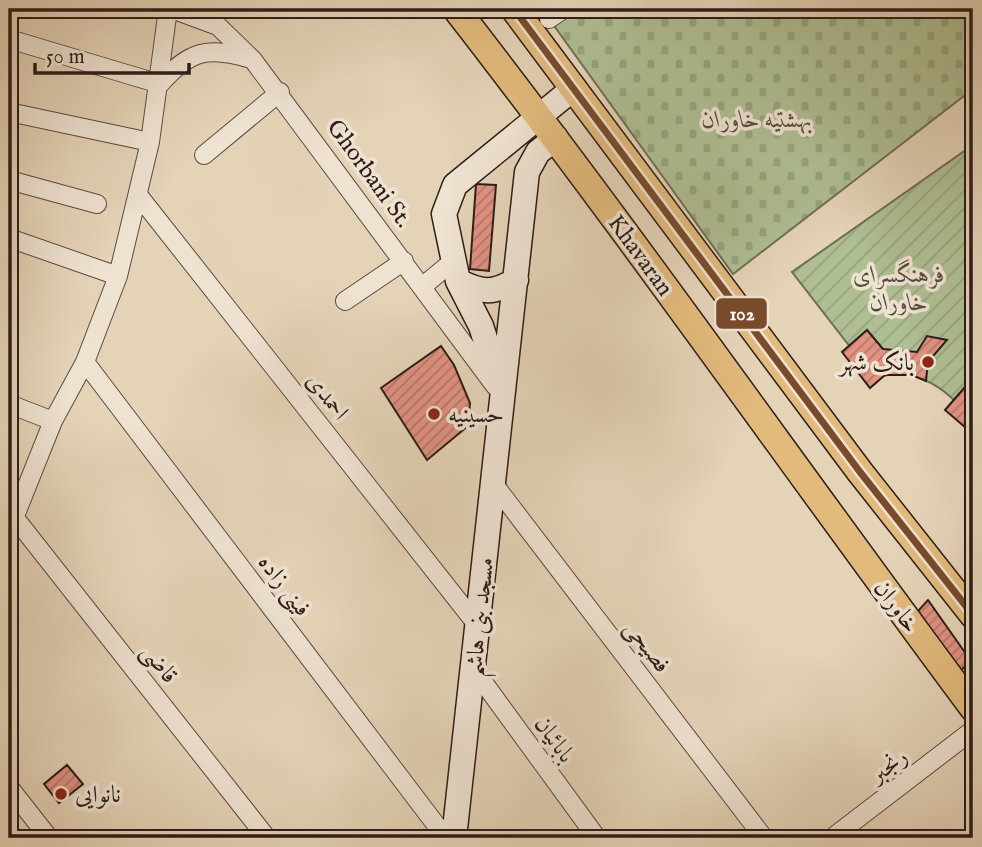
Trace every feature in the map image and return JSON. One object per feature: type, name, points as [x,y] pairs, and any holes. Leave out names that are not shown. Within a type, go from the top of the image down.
[{"type":"main road","points":[[456,9],[556,138]]},
{"type":"main road","name":"Khavaran","points":[[514,9],[852,461],[973,615]]},
{"type":"main road","name":"مسجد بنی هاشم","points":[[503,396],[493,356],[455,272],[444,215],[455,185],[574,88]]},
{"type":"main road","name":"مسجد بنی هاشم","points":[[454,838],[527,172],[538,152],[556,138]]},
{"type":"main road","name":"خاوران","points":[[556,138],[973,708]]},
{"type":"main road","points":[[455,272],[481,293],[498,291],[516,281]]},
{"type":"street","name":"Ghorbani St.","points":[[170,9],[218,26],[253,60],[280,92],[503,396]]},
{"type":"street","points":[[12,525],[53,421],[85,362],[118,276],[150,142],[170,9]]},
{"type":"street","points":[[9,39],[160,84]]},
{"type":"street","points":[[160,84],[188,57],[209,51],[253,60]]},
{"type":"street","points":[[204,155],[280,92]]},
{"type":"street","points":[[9,111],[150,142]]},
{"type":"street","points":[[9,180],[97,204]]},
{"type":"street","name":"احمدی","points":[[139,196],[478,626]]},
{"type":"street","points":[[9,238],[118,276]]},
{"type":"street","points":[[345,301],[404,261]]},
{"type":"street","points":[[423,286],[455,272]]},
{"type":"street","name":"فینی زاده","points":[[85,362],[446,838]]},
{"type":"street","points":[[9,404],[53,421]]},
{"type":"street","name":"فصیحی","points":[[493,483],[764,838]]},
{"type":"street","name":"قاضی","points":[[12,525],[267,838]]},
{"type":"street","name":"بابائیان","points":[[473,668],[597,838]]},
{"type":"street","name":"رنجبر","points":[[832,838],[973,730]]},
{"type":"street","points":[[9,788],[49,838]]},
{"type":"green space","name":"بهشتیه خاوران","points":[[542,9],[973,9],[973,89],[733,274]]},
{"type":"green space","name":"فرهنگسرای خاوران","points":[[973,145],[973,424],[955,401],[918,377],[904,374],[875,379],[792,272]]},
{"type":"building","points":[[476,184],[496,185],[489,271],[470,269]]},
{"type":"building","points":[[867,330],[883,349],[917,352],[927,336],[947,340],[928,362],[926,381],[912,375],[885,375],[870,388],[842,352]]},
{"type":"building","name":"حسینیه","points":[[441,346],[454,365],[470,403],[468,426],[427,460],[381,388]]},
{"type":"building","points":[[965,387],[973,394],[973,434],[945,410]]},
{"type":"building","points":[[928,600],[971,661],[960,671],[918,611]]},
{"type":"building","name":"نانوایی","points":[[67,765],[83,784],[59,803],[44,784]]},
{"type":"transit line","name":"102","points":[[514,9],[860,472],[973,615]]},
{"type":"place","name":"بانک شهر","points":[[928,362]]},
{"type":"place","name":"حسینیه","points":[[434,414]]},
{"type":"place","name":"نانوایی","points":[[61,794]]}]
